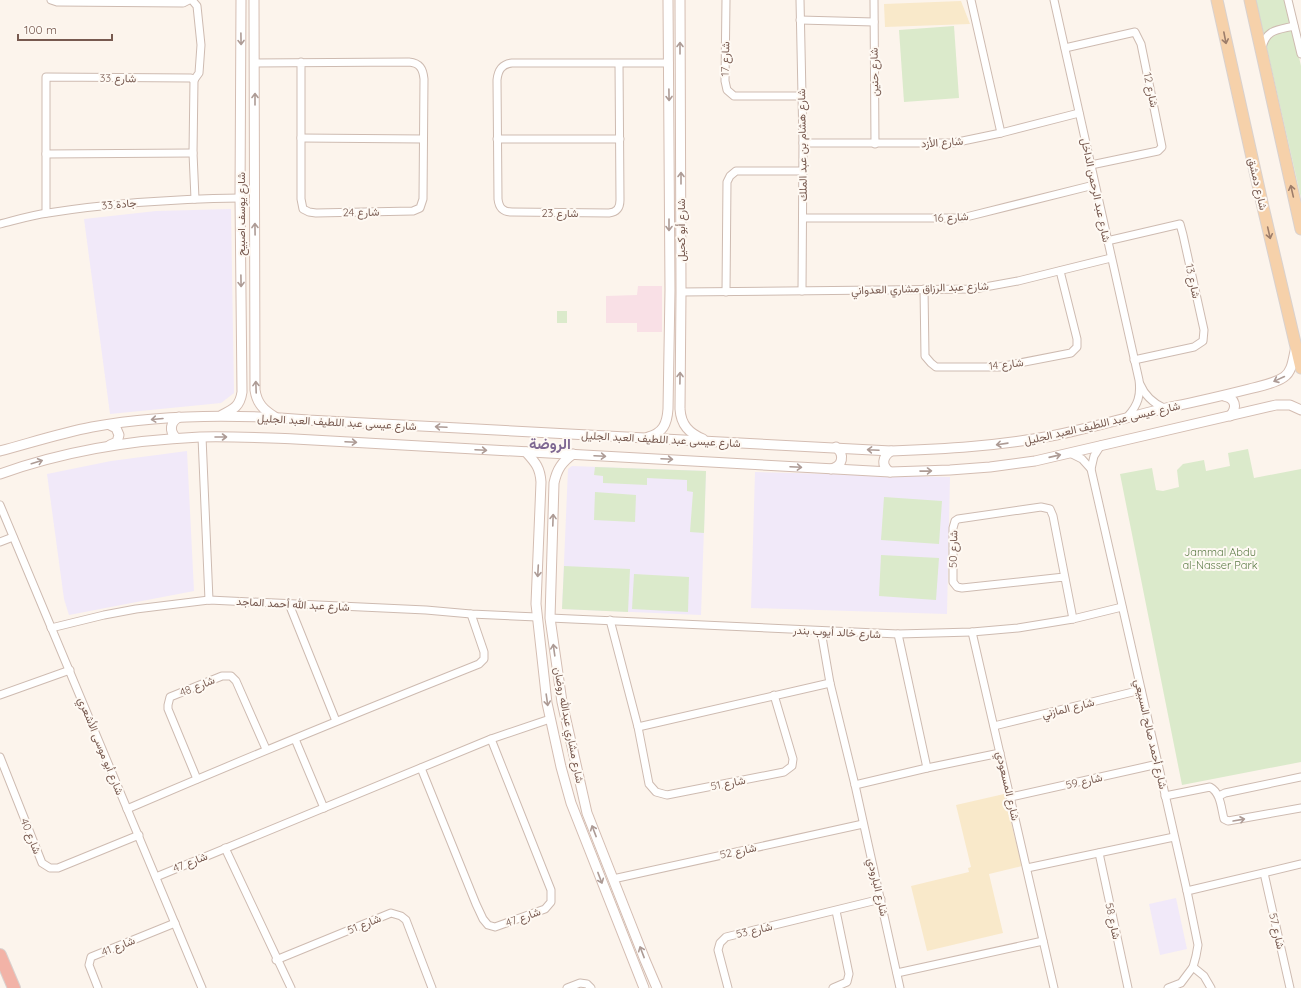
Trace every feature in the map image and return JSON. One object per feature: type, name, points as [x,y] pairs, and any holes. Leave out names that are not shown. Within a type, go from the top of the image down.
[{"type":"highway","points":[[0,955],[14,988]]},
{"type":"main road","name":"شارع دمشق","points":[[1217,0],[1301,368]]},
{"type":"main road","points":[[1250,0],[1301,229]]},
{"type":"street","points":[[51,0],[57,2],[183,3],[189,0]]},
{"type":"street","points":[[192,0],[197,6],[201,45],[199,73],[194,80],[193,153],[195,199]]},
{"type":"street","name":"شارع يوسف اصبيح","points":[[219,416],[233,410],[241,399],[240,0]]},
{"type":"street","name":"شارع يوسف اصبيح","points":[[254,0],[256,398],[264,410],[275,417]]},
{"type":"street","name":"شارع أبو كحيل","points":[[642,438],[657,433],[663,429],[667,417],[668,403],[670,134],[668,0]]},
{"type":"street","name":"شارع أبو كحيل","points":[[680,0],[681,418],[688,430],[699,437],[712,441]]},
{"type":"street","name":"شارع 17","points":[[726,0],[725,81],[727,90],[734,96],[801,96]]},
{"type":"street","name":"شارع هشام بن عبد الملك","points":[[800,0],[803,144],[802,291]]},
{"type":"street","name":"شارع حنين","points":[[874,0],[875,144]]},
{"type":"street","points":[[972,0],[1001,133]]},
{"type":"street","name":"شارع عبد الرحمن الداخل","points":[[1054,0],[1140,387],[1136,406],[1128,416]]},
{"type":"street","points":[[1288,0],[1301,54]]},
{"type":"street","points":[[800,20],[874,22]]},
{"type":"street","points":[[1262,58],[1262,46],[1267,35],[1273,31],[1294,26]]},
{"type":"street","name":"شارع 12","points":[[1065,48],[1135,32],[1144,58],[1162,147],[1158,151],[1091,165]]},
{"type":"street","name":"شارع 24","points":[[254,63],[301,62],[409,62],[417,64],[421,68],[424,75],[423,199],[422,206],[419,209],[413,211],[316,213],[304,210],[301,205],[301,62]]},
{"type":"street","name":"شارع 23","points":[[619,63],[620,203],[616,211],[609,213],[512,212],[503,210],[498,199],[497,77],[499,71],[504,65],[512,63],[619,63],[669,63]]},
{"type":"street","name":"شارع 33","points":[[46,213],[46,77],[191,78],[194,80]]},
{"type":"street","name":"شارع الأزد","points":[[803,144],[954,143],[1001,133],[1079,113]]},
{"type":"street","points":[[670,134],[674,138],[679,137],[680,134]]},
{"type":"street","points":[[301,138],[423,139]]},
{"type":"street","points":[[497,139],[620,139]]},
{"type":"street","points":[[669,151],[676,148],[681,151]]},
{"type":"street","points":[[46,154],[193,153]]},
{"type":"street","points":[[726,292],[728,182],[730,176],[736,171],[802,171]]},
{"type":"street","name":"شارع 16","points":[[803,218],[962,218],[1094,185]]},
{"type":"street","name":"جادة 33","points":[[0,224],[46,213],[99,206],[195,199],[240,198]]},
{"type":"street","name":"شارع 13","points":[[1107,241],[1180,224],[1183,235],[1204,330],[1203,341],[1194,347],[1134,360]]},
{"type":"street","name":"شارع عبد الرزاق مشاري العدواني","points":[[681,292],[974,289],[990,287],[1111,258]]},
{"type":"street","name":"شارع 14","points":[[924,289],[925,356],[931,363],[936,366],[999,367],[1071,353],[1077,347],[1077,340],[1060,271]]},
{"type":"street","points":[[242,322],[243,325],[250,327],[255,322]]},
{"type":"street","points":[[242,342],[243,339],[248,337],[255,340]]},
{"type":"street","name":"شارع عيسى عبد اللطيف العبد الجليل","points":[[0,451],[75,431],[110,425],[179,417],[219,416],[275,417],[891,451],[937,450],[1002,444],[1052,436],[1128,416],[1224,396],[1265,385],[1285,376],[1291,367],[1296,347]]},
{"type":"street","name":"شارع عبد الرحمن الداخل","points":[[1138,380],[1148,397],[1153,402],[1164,408]]},
{"type":"street","points":[[1224,396],[1234,400],[1234,411],[1230,416]]},
{"type":"street","points":[[668,403],[674,406],[680,404]]},
{"type":"street","name":"شارع عيسى عبد اللطيف العبد الجليل","points":[[1,475],[40,461],[83,450],[176,438],[202,437],[295,439],[890,472],[937,471],[990,467],[1035,461],[1282,405],[1290,405],[1301,410]]},
{"type":"street","points":[[176,438],[171,429],[173,422],[179,417]]},
{"type":"street","points":[[110,425],[116,428],[119,435],[117,442],[110,446]]},
{"type":"street","points":[[202,437],[209,600]]},
{"type":"street","points":[[1091,469],[1094,456],[1101,446]]},
{"type":"street","points":[[831,469],[840,465],[842,460],[842,455],[836,448]]},
{"type":"street","points":[[890,472],[886,469],[884,458],[886,454],[891,451]]},
{"type":"street","name":"شارع مشاري عبدالله روضان","points":[[526,452],[537,464],[540,472],[536,604],[547,703],[560,767],[571,803],[644,988]]},
{"type":"street","points":[[1070,453],[1082,459],[1091,469]]},
{"type":"street","name":"شارع مشاري عبدالله روضان","points":[[573,454],[564,461],[556,473],[554,483],[550,618],[562,702],[587,813],[657,988]]},
{"type":"street","name":"شارع أحمد صالح السبيعي","points":[[1091,469],[1198,945],[1193,967],[1181,983],[1168,988]]},
{"type":"street","name":"شارع أبو موسى الأشعري","points":[[0,506],[202,988]]},
{"type":"street","name":"شارع 50","points":[[1064,577],[962,588],[956,587],[953,582],[953,528],[955,521],[958,519],[1041,507],[1050,509],[1054,516],[1064,577],[1073,619]]},
{"type":"street","points":[[539,542],[546,536],[552,541]]},
{"type":"street","points":[[0,542],[13,537]]},
{"type":"street","name":"شارع عبد الله أحمد الماجد","points":[[51,628],[136,609],[209,600],[426,610],[537,617]]},
{"type":"street","points":[[289,604],[336,721]]},
{"type":"street","name":"شارع خالد أيوب بندر","points":[[550,618],[898,634],[972,632],[1018,628],[1073,619],[1122,607]]},
{"type":"street","points":[[128,809],[266,749],[295,739],[479,664],[484,659],[484,652],[471,614]]},
{"type":"street","name":"شارع 51","points":[[610,620],[638,727],[649,784],[656,792],[667,795],[784,772],[792,766],[793,759],[774,695]]},
{"type":"street","name":"شارع البارودي","points":[[820,631],[830,683],[855,785],[900,988]]},
{"type":"street","name":"شارع المسعودي","points":[[972,632],[1054,988]]},
{"type":"street","points":[[898,634],[927,768]]},
{"type":"street","points":[[0,695],[70,670]]},
{"type":"street","name":"شارع 48","points":[[197,779],[168,709],[170,698],[222,676],[231,676],[236,681],[266,749]]},
{"type":"street","points":[[638,727],[830,683]]},
{"type":"street","name":"شارع المازني","points":[[994,726],[1141,690]]},
{"type":"street","name":"شارع 47","points":[[156,876],[491,739],[550,718]]},
{"type":"street","points":[[295,739],[324,808]]},
{"type":"street","name":"شارع 47","points":[[421,768],[476,904],[488,926],[495,927],[545,909],[551,902],[551,890],[491,739]]},
{"type":"street","points":[[855,785],[1000,753]]},
{"type":"street","name":"شارع 40","points":[[0,757],[42,863],[50,868],[58,868],[139,835]]},
{"type":"street","points":[[560,767],[566,772],[570,772],[575,767],[576,763]]},
{"type":"street","name":"شارع 59","points":[[1011,797],[1158,764]]},
{"type":"street","points":[[1219,796],[1301,777]]},
{"type":"street","points":[[566,785],[570,780],[577,780],[580,782]]},
{"type":"street","points":[[1165,796],[1206,787],[1214,790],[1219,796],[1224,819],[1228,821],[1301,808]]},
{"type":"street","name":"شارع 52","points":[[613,879],[863,824]]},
{"type":"street","points":[[1027,868],[1174,837]]},
{"type":"street","points":[[225,848],[276,960],[291,988]]},
{"type":"street","name":"شارع 58","points":[[1099,853],[1128,988]]},
{"type":"street","points":[[1187,891],[1301,864]]},
{"type":"street","name":"شارع 57","points":[[1264,873],[1290,988]]},
{"type":"street","name":"شارع 53","points":[[728,988],[718,950],[720,943],[726,937],[881,899]]},
{"type":"street","points":[[833,988],[847,982],[849,974],[836,911]]},
{"type":"street","name":"شارع 51","points":[[276,960],[391,913],[396,914],[406,920],[432,988]]},
{"type":"street","name":"شارع 41","points":[[98,988],[89,965],[91,957],[175,923]]},
{"type":"street","points":[[897,973],[1043,941]]},
{"type":"street","points":[[1193,967],[1204,976],[1211,988]]},
{"type":"street","points":[[567,988],[580,983],[587,984],[591,988]]},
{"type":"shaded area","points":[[231,209],[234,393],[221,403],[110,414],[84,219],[156,211]]},
{"type":"shaded area","points":[[638,286],[662,286],[662,332],[637,332],[637,323],[606,323],[606,296],[637,295]]},
{"type":"shaded area","points":[[187,451],[194,591],[69,615],[64,599],[47,474],[111,461]]},
{"type":"shaded area","points":[[572,466],[706,471],[701,615],[562,609],[568,469]]},
{"type":"shaded area","points":[[755,472],[950,477],[947,614],[751,608]]},
{"type":"shaded area","points":[[1176,898],[1187,949],[1160,955],[1149,904]]},
{"type":"green space","points":[[1256,0],[1286,0],[1301,66],[1301,198]]},
{"type":"green space","points":[[954,26],[959,98],[904,102],[899,30]]},
{"type":"green space","points":[[557,311],[567,311],[567,323],[557,323]]},
{"type":"green space","name":"Jammal Abdu al-Nasser Park","points":[[1248,449],[1254,478],[1301,469],[1301,762],[1182,785],[1120,474],[1152,468],[1156,490],[1163,491],[1179,487],[1177,470],[1183,464],[1204,460],[1206,471],[1230,466],[1228,453]]},
{"type":"green space","points":[[595,467],[706,471],[704,533],[690,532],[693,492],[687,491],[687,480],[647,478],[647,485],[603,483],[603,476],[594,475]]},
{"type":"green space","points":[[595,492],[636,495],[635,522],[594,520]]},
{"type":"green space","points":[[884,497],[942,501],[939,544],[881,540]]},
{"type":"green space","points":[[881,555],[939,558],[936,600],[879,596]]},
{"type":"green space","points":[[564,566],[630,569],[628,612],[562,609]]},
{"type":"green space","points":[[634,574],[689,577],[688,612],[632,609]]},
{"type":"sand","points":[[961,1],[970,24],[885,27],[884,4]]},
{"type":"sand","points":[[1004,794],[1022,866],[989,874],[1003,933],[927,951],[911,886],[969,872],[968,868],[971,867],[956,805]]},
{"type":"district","name":"الروضة","points":[[550,444]]}]
